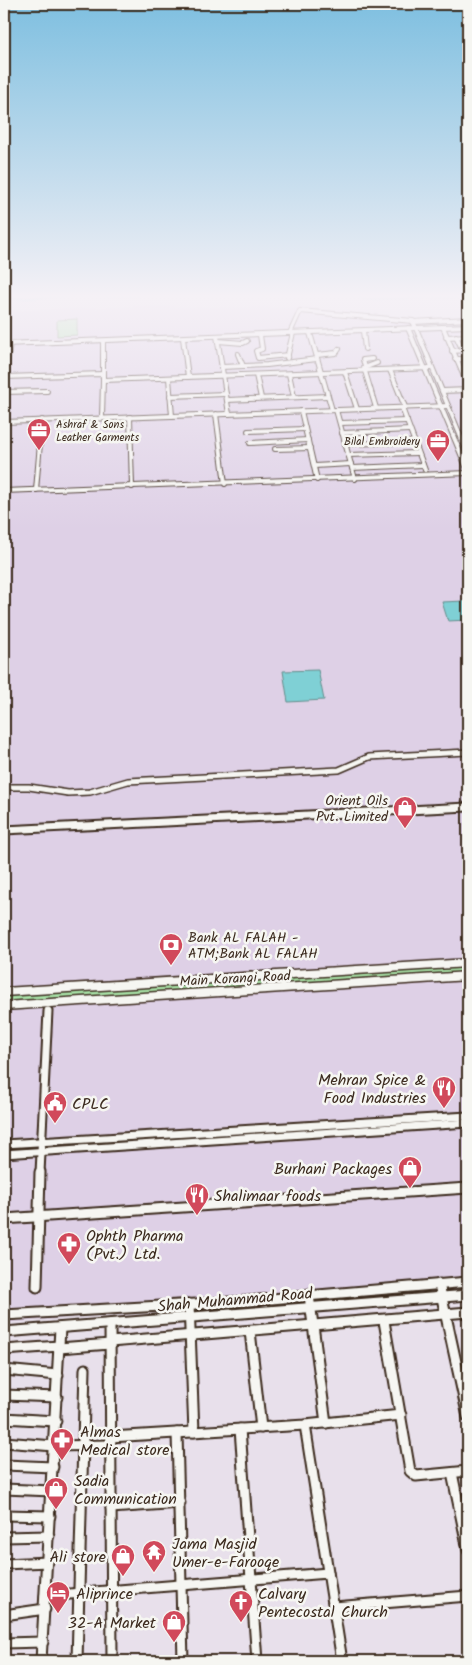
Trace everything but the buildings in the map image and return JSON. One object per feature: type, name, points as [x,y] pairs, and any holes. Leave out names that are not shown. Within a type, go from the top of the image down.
[{"type":"main road","name":"Main Korangi Road","points":[[4,992],[468,963]]},
{"type":"main road","name":"Main Korangi Road","points":[[4,1006],[468,976]]},
{"type":"street","points":[[4,377],[103,374],[102,418]]},
{"type":"street","points":[[289,374],[294,397]]},
{"type":"street","points":[[103,380],[294,374]]},
{"type":"street","points":[[321,374],[328,396],[340,423],[355,479]]},
{"type":"street","points":[[346,374],[357,409]]},
{"type":"street","points":[[366,374],[376,408]]},
{"type":"street","points":[[314,466],[424,468],[391,374]]},
{"type":"street","points":[[4,492],[355,479],[468,472],[427,374]]},
{"type":"street","points":[[434,374],[468,454]]},
{"type":"street","points":[[468,374],[463,374],[468,386]]},
{"type":"street","points":[[256,375],[261,398]]},
{"type":"street","points":[[222,376],[229,414]]},
{"type":"street","points":[[168,378],[172,416]]},
{"type":"street","points":[[442,391],[468,390]]},
{"type":"street","points":[[4,392],[47,391]]},
{"type":"street","points":[[170,396],[226,394]]},
{"type":"street","points":[[227,400],[328,396]]},
{"type":"street","points":[[4,422],[448,406]]},
{"type":"street","points":[[301,411],[317,480]]},
{"type":"street","points":[[216,414],[225,484]]},
{"type":"street","points":[[130,417],[132,487]]},
{"type":"street","points":[[36,490],[42,420]]},
{"type":"street","points":[[340,423],[407,421]]},
{"type":"street","points":[[248,431],[305,429]]},
{"type":"street","points":[[342,433],[410,430]]},
{"type":"street","points":[[250,443],[308,440]]},
{"type":"street","points":[[345,444],[414,442]]},
{"type":"street","points":[[276,450],[310,448]]},
{"type":"street","points":[[348,455],[418,453]]},
{"type":"street","points":[[4,787],[29,787],[68,793],[90,792],[128,781],[339,770],[369,757],[468,752]]},
{"type":"street","points":[[4,830],[468,807]]},
{"type":"street","points":[[37,1287],[40,1152],[48,1011]]},
{"type":"street","points":[[293,1131],[468,1116]]},
{"type":"street","points":[[4,1144],[160,1139],[468,1123]]},
{"type":"street","points":[[4,1154],[160,1139]]},
{"type":"street","points":[[4,1219],[468,1188]]},
{"type":"street","name":"Shah Muhammad Road","points":[[4,1315],[308,1296],[468,1282]]},
{"type":"street","points":[[439,1284],[468,1417]]},
{"type":"street","name":"Shah Muhammad Road","points":[[4,1332],[468,1295]]},
{"type":"street","points":[[308,1296],[326,1423]]},
{"type":"street","points":[[189,1304],[194,1432]]},
{"type":"street","points":[[4,1350],[384,1321],[468,1312]]},
{"type":"street","points":[[384,1321],[412,1474],[468,1471]]},
{"type":"street","points":[[110,1324],[112,1661]]},
{"type":"street","points":[[41,1661],[60,1328]]},
{"type":"street","points":[[250,1330],[262,1428]]},
{"type":"street","points":[[77,1661],[77,1594],[85,1369]]},
{"type":"street","points":[[4,1370],[58,1375]]},
{"type":"street","points":[[4,1395],[57,1397]]},
{"type":"street","points":[[4,1442],[82,1446],[177,1433],[305,1425],[401,1415]]},
{"type":"street","points":[[4,1418],[56,1421]]},
{"type":"street","points":[[305,1425],[342,1661]]},
{"type":"street","points":[[240,1429],[257,1661]]},
{"type":"street","points":[[177,1433],[183,1585],[183,1661]]},
{"type":"street","points":[[4,1465],[53,1467]]},
{"type":"street","points":[[452,1473],[468,1550]]},
{"type":"street","points":[[4,1490],[52,1491]]},
{"type":"street","points":[[111,1508],[180,1503]]},
{"type":"street","points":[[4,1515],[50,1516]]},
{"type":"street","points":[[4,1537],[49,1536]]},
{"type":"street","points":[[4,1564],[48,1562]]},
{"type":"street","points":[[46,1596],[328,1573]]},
{"type":"street","points":[[334,1607],[468,1596]]},
{"type":"street","points":[[4,1615],[45,1608]]},
{"type":"street","points":[[4,1643],[43,1642]]},
{"type":"shaded area","points":[[4,374],[468,374],[468,1288],[4,1323]]},
{"type":"green space","points":[[468,967],[468,974],[4,1003],[4,995]]},
{"type":"water","points":[[465,601],[468,620],[448,621],[442,602]]},
{"type":"water","points":[[318,670],[324,700],[288,702],[283,671]]},
{"type":"place","name":"Ashraf & Sons Leather Garments","points":[[39,451]]},
{"type":"place","name":"Bilal Embroidery","points":[[438,462]]},
{"type":"place","name":"Orient Oils Pvt. Limited","points":[[405,829]]},
{"type":"place","name":"Bank AL FALAH - ATM;Bank AL FALAH","points":[[171,966]]},
{"type":"place","name":"Mehran Spice & Food Industries","points":[[444,1109]]},
{"type":"place","name":"CPLC","points":[[55,1124]]},
{"type":"place","name":"Burhani Packages","points":[[410,1189]]},
{"type":"place","name":"Shalimaar foods","points":[[197,1216]]},
{"type":"place","name":"Ophth Pharma (Pvt.) Ltd.","points":[[69,1265]]},
{"type":"place","name":"Almas Medical store","points":[[62,1461]]},
{"type":"place","name":"Sadia Communication","points":[[56,1510]]},
{"type":"place","name":"Jama Masjid Umer-e-Farooqe","points":[[154,1573]]},
{"type":"place","name":"Ali store","points":[[123,1577]]},
{"type":"place","name":"Aliprince","points":[[58,1614]]},
{"type":"place","name":"Calvary Pentecostal Church","points":[[241,1623]]},
{"type":"place","name":"32-A Market","points":[[174,1643]]}]
